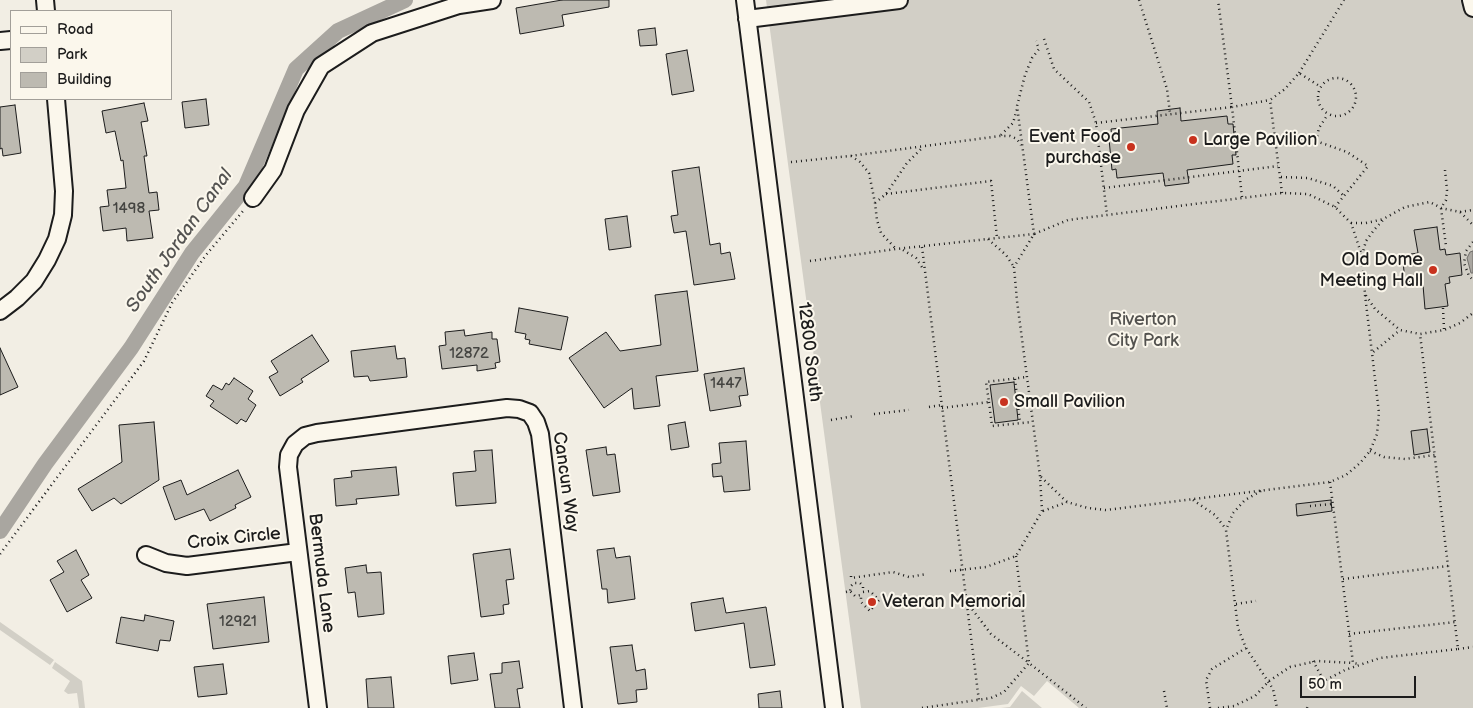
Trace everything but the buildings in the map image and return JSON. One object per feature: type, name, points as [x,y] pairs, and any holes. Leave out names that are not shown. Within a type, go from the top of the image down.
[{"type":"street","points":[[253,198],[273,170],[296,110],[321,66],[372,33],[459,5],[492,0]]},
{"type":"street","name":"12800 South","points":[[745,0],[834,708]]},
{"type":"street","points":[[747,19],[900,0]]},
{"type":"street","points":[[1471,0],[1473,8]]},
{"type":"street","points":[[0,311],[17,298],[34,280],[47,260],[57,238],[63,215],[64,191],[56,100]]},
{"type":"street","name":"Cancun Way","points":[[295,444],[305,436],[317,433],[422,419],[507,408],[519,409],[530,413],[536,422],[540,434],[573,708]]},
{"type":"street","name":"Bermuda Lane","points":[[295,444],[289,454],[288,467],[318,708]]},
{"type":"street","name":"Croix Circle","points":[[146,555],[166,564],[187,566],[298,552]]},
{"type":"path","points":[[1139,0],[1167,89],[1170,113]]},
{"type":"path","points":[[1218,0],[1242,197]]},
{"type":"path","points":[[1096,123],[1232,107],[1270,100],[1285,89],[1299,73],[1344,0]]},
{"type":"path","points":[[1044,39],[1054,69],[1089,102],[1096,123],[1106,215]]},
{"type":"path","points":[[1000,136],[1013,123],[1025,76],[1032,58],[1039,48],[1036,41]]},
{"type":"path","points":[[1299,73],[1321,87]]},
{"type":"path","points":[[1341,79],[1347,81],[1355,91],[1356,103],[1348,113],[1336,117],[1328,114],[1321,108],[1318,102],[1321,87],[1329,80],[1341,79]]},
{"type":"path","points":[[1270,100],[1282,193]]},
{"type":"path","points":[[1014,267],[1034,234],[1017,106]]},
{"type":"path","points":[[1316,141],[1319,128],[1328,114]]},
{"type":"path","points":[[790,162],[1000,136],[1010,136],[1017,139],[1022,146]]},
{"type":"path","points":[[1276,140],[1298,139],[1316,141],[1347,152],[1368,166],[1335,207]]},
{"type":"path","points":[[875,202],[886,194],[906,163],[925,146]]},
{"type":"path","points":[[850,156],[860,162],[869,173],[881,233],[896,249]]},
{"type":"path","points":[[1103,188],[1278,166]]},
{"type":"path","points":[[1445,170],[1446,200],[1441,208],[1446,246]]},
{"type":"path","points":[[1280,177],[1308,178],[1333,186],[1344,196]]},
{"type":"path","points":[[886,194],[991,181],[997,238]]},
{"type":"path","points":[[810,261],[896,249],[902,250],[1034,234],[1068,220],[1282,193],[1308,194],[1335,207],[1351,223],[1362,256]]},
{"type":"path","points":[[0,554],[144,361],[172,303],[206,255],[253,198]]},
{"type":"path","points":[[1351,223],[1366,224],[1385,218],[1404,207],[1430,202],[1441,208],[1460,212],[1473,210]]},
{"type":"path","points":[[1460,212],[1473,225]]},
{"type":"path","points":[[1040,476],[1067,502],[1088,508],[1106,510],[1330,482],[1346,475],[1370,451],[1377,434],[1379,414],[1362,276],[1362,256],[1366,241],[1385,218]]},
{"type":"path","points":[[922,708],[991,698],[1004,692],[1029,663],[1016,556],[1042,511],[1040,476],[1026,377],[1014,267],[1006,255],[988,239]]},
{"type":"path","points":[[1473,242],[1466,251],[1464,263],[1469,276],[1473,280]]},
{"type":"path","points":[[922,247],[979,701]]},
{"type":"path","points":[[902,250],[916,258],[925,271]]},
{"type":"path","points":[[1362,276],[1372,275]]},
{"type":"path","points":[[1365,294],[1375,309],[1400,330],[1420,334],[1444,330],[1460,323],[1472,314]]},
{"type":"path","points":[[1443,308],[1444,330]]},
{"type":"path","points":[[1372,353],[1400,330]]},
{"type":"path","points":[[1420,334],[1458,648]]},
{"type":"path","points":[[1026,377],[986,382],[992,426],[1032,422]]},
{"type":"path","points":[[1015,379],[1020,423]]},
{"type":"path","points":[[929,407],[989,402]]},
{"type":"path","points":[[874,414],[909,410]]},
{"type":"path","points":[[831,420],[854,416]]},
{"type":"path","points":[[1370,451],[1384,457],[1405,459],[1435,455]]},
{"type":"path","points":[[1330,482],[1353,663]]},
{"type":"path","points":[[1226,530],[1233,513],[1245,500],[1262,490]]},
{"type":"path","points":[[1192,499],[1215,515],[1226,530],[1238,628],[1246,648],[1273,689],[1277,708]]},
{"type":"path","points":[[1042,511],[1067,502]]},
{"type":"path","points":[[1310,506],[1332,504]]},
{"type":"path","points":[[950,571],[986,566],[1016,556]]},
{"type":"path","points":[[1342,579],[1448,566]]},
{"type":"path","points":[[851,576],[851,578],[892,572],[909,577],[927,574]]},
{"type":"path","points":[[854,583],[860,583],[863,586],[863,592],[870,591],[879,600],[870,610],[860,602],[861,595],[855,596],[850,591],[850,586],[854,583]]},
{"type":"path","points":[[846,592],[850,591]]},
{"type":"path","points":[[965,596],[972,609],[991,634],[1086,708]]},
{"type":"path","points":[[1236,604],[1256,601]]},
{"type":"path","points":[[1349,634],[1455,622]]},
{"type":"path","points":[[1313,661],[1324,681],[1346,670],[1380,658],[1473,647]]},
{"type":"path","points":[[1210,708],[1206,680],[1212,669],[1246,648]]},
{"type":"path","points":[[1218,708],[1234,706],[1255,696],[1269,681],[1290,667],[1313,661],[1332,660],[1360,665]]},
{"type":"path","points":[[1164,691],[1167,708]]},
{"type":"green space","name":"Riverton City Park","points":[[766,0],[1473,0],[1473,708],[1079,708],[1047,681],[1034,696],[1021,686],[1008,704],[978,708],[861,708]]},
{"type":"green space","points":[[0,622],[54,660],[50,665],[0,630]]},
{"type":"green space","points":[[55,662],[82,681],[85,708],[79,708],[77,693],[68,694],[64,691],[70,681],[52,668]]},
{"type":"green space","points":[[1022,691],[1042,708],[1001,708],[1010,707]]},
{"type":"shaded area","points":[[1473,251],[1473,273],[1471,273],[1467,258],[1470,252]]},
{"type":"waterway","name":"South Jordan Canal","points":[[0,531],[45,464],[131,348],[192,253],[246,186],[296,69],[338,31],[405,0]]},
{"type":"place","name":"Large Pavilion","points":[[1193,140]]},
{"type":"place","name":"Event Food purchase","points":[[1131,147]]},
{"type":"place","name":"Old Dome Meeting Hall","points":[[1433,270]]},
{"type":"place","name":"Small Pavilion","points":[[1004,402]]},
{"type":"place","name":"Veteran Memorial","points":[[872,602]]}]
